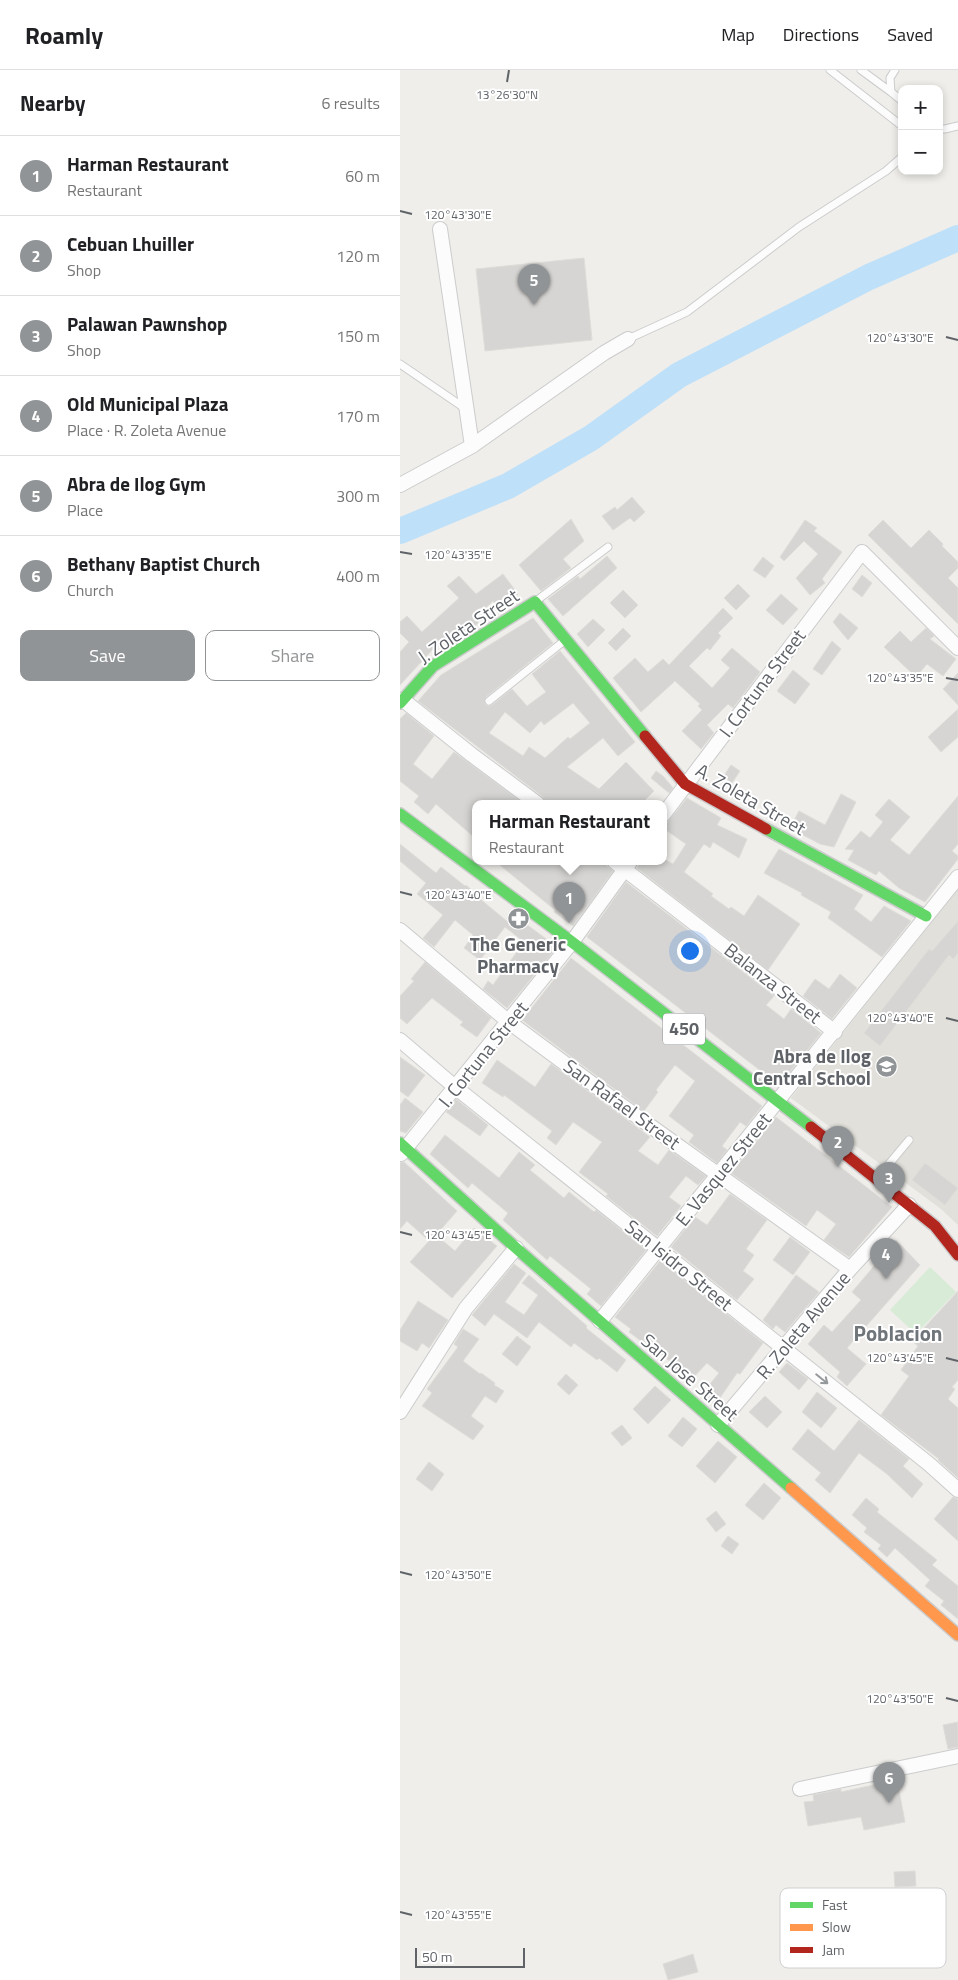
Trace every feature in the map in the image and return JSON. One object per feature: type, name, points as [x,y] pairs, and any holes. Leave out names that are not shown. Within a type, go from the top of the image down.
[{"type":"street","points":[[440,229],[472,446]]},
{"type":"street","points":[[400,484],[472,446],[604,353],[628,339]]},
{"type":"street","name":"I. Cortuna Street","points":[[667,809],[862,552],[958,648]]},
{"type":"street","name":"A. Zoleta Street","points":[[535,602],[685,784],[926,916]]},
{"type":"street","name":"J. Zoleta Street","points":[[401,701],[433,666],[535,602]]},
{"type":"street","points":[[401,701],[533,800]]},
{"type":"street","name":"450","points":[[400,814],[572,942],[877,1178],[934,1226],[958,1256]]},
{"type":"street","name":"I. Cortuna Street","points":[[402,1149],[509,1022],[572,942],[622,865]]},
{"type":"street","name":"Balanza Street","points":[[624,865],[835,1032]]},
{"type":"street","name":"E. Vasquez Street","points":[[600,1321],[835,1032],[958,877]]},
{"type":"street","name":"San Rafael Street","points":[[400,930],[509,1022],[850,1269]]},
{"type":"street","name":"San Isidro Street","points":[[400,1040],[455,1087],[929,1464],[958,1490]]},
{"type":"street","name":"San Jose Street","points":[[402,1149],[958,1635]]},
{"type":"street","name":"R. Zoleta Avenue","points":[[718,1425],[850,1269],[909,1205]]},
{"type":"street","points":[[400,1412],[466,1308],[516,1248]]},
{"type":"street","points":[[800,1790],[958,1756]]},
{"type":"lane","points":[[830,70],[898,123]]},
{"type":"lane","points":[[861,70],[898,98]]},
{"type":"lane","points":[[891,92],[890,78],[895,70]]},
{"type":"lane","points":[[943,130],[958,126]]},
{"type":"lane","points":[[628,339],[687,312],[799,227],[886,171],[898,160]]},
{"type":"lane","points":[[400,364],[466,409]]},
{"type":"lane","points":[[535,602],[608,547]]},
{"type":"lane","points":[[489,701],[566,639]]},
{"type":"lane","points":[[877,1178],[909,1140]]},
{"type":"shaded area","name":"Abra de Ilog Central School","points":[[958,889],[958,1225],[941,1209],[791,1098]]},
{"type":"green space","points":[[930,1267],[956,1292],[916,1334],[890,1310]]},
{"type":"building","points":[[584,258],[592,340],[485,351],[476,269]]},
{"type":"building","points":[[632,497],[645,512],[634,522],[630,518],[613,530],[602,516],[615,507],[617,510]]},
{"type":"building","points":[[571,519],[584,541],[563,559],[571,568],[541,591],[519,565]]},
{"type":"building","points":[[805,520],[817,528],[814,531],[842,552],[822,579],[825,583],[810,595],[796,578],[818,554],[804,541],[784,561],[780,557]]},
{"type":"building","points":[[883,520],[911,548],[929,530],[958,562],[958,568],[948,578],[958,588],[958,624],[868,535]]},
{"type":"building","points":[[607,556],[617,568],[563,616],[548,599],[578,576],[580,579]]},
{"type":"building","points":[[763,557],[774,566],[765,578],[753,570]]},
{"type":"building","points":[[503,574],[518,594],[507,602],[509,604],[500,610],[493,601],[475,618],[479,623],[460,635],[456,629],[434,648],[400,685],[400,652],[409,642],[400,633],[400,622],[407,616],[422,632],[459,598],[447,586],[459,576],[476,594]]},
{"type":"building","points":[[862,575],[872,583],[862,597],[852,589]]},
{"type":"building","points":[[738,584],[750,596],[736,610],[724,598]]},
{"type":"building","points":[[623,590],[638,605],[625,618],[610,603]]},
{"type":"building","points":[[781,594],[798,609],[783,625],[766,610]]},
{"type":"building","points":[[723,608],[733,618],[718,633],[721,636],[710,650],[707,648],[689,666],[712,688],[730,668],[721,660],[732,648],[760,672],[733,708],[728,704],[707,725],[714,733],[701,749],[682,731],[702,710],[698,706],[700,704],[675,681],[641,712],[613,678],[635,658],[648,672],[663,659],[669,665]]},
{"type":"building","points":[[840,613],[858,628],[848,640],[833,622]]},
{"type":"building","points":[[533,618],[553,643],[486,697],[485,704],[488,706],[492,705],[512,689],[527,706],[546,692],[532,674],[560,651],[635,742],[618,756],[603,738],[567,767],[599,789],[626,762],[654,791],[645,800],[545,800],[418,701],[441,675]],"holes":[[[573,703],[590,723],[570,739],[568,737],[545,758],[529,747],[523,756],[489,733],[505,712],[530,733],[541,721],[544,725]]]},
{"type":"building","points":[[593,619],[605,630],[588,647],[577,634]]},
{"type":"building","points":[[623,628],[631,636],[616,651],[608,643]]},
{"type":"building","points":[[926,628],[934,636],[930,639],[956,659],[943,676],[927,664],[916,677],[884,647],[900,631],[911,642]]},
{"type":"building","points":[[832,641],[841,649],[822,675],[813,669]]},
{"type":"building","points":[[793,670],[810,684],[795,704],[777,691]]},
{"type":"building","points":[[958,673],[958,705],[943,689]]},
{"type":"building","points":[[958,709],[958,737],[941,752],[928,737]]},
{"type":"building","points":[[406,713],[434,736],[413,764],[432,779],[454,752],[519,800],[472,800],[472,835],[436,804],[428,814],[414,802],[419,796],[400,781],[400,719]]},
{"type":"building","points":[[731,765],[740,771],[732,783],[723,777]]},
{"type":"building","points":[[656,771],[673,788],[669,793],[651,778]]},
{"type":"building","points":[[841,794],[856,802],[834,847],[820,844],[790,828],[799,811],[825,825]]},
{"type":"building","points":[[958,796],[958,844],[952,851],[958,856],[958,859],[925,902],[899,888],[879,871],[876,875],[848,860],[854,850],[845,849],[861,831],[870,838],[883,822],[875,815],[889,799],[910,817],[890,840],[909,855]]},
{"type":"building","points":[[687,798],[721,818],[717,825],[747,839],[739,858],[713,842],[710,848],[704,844],[684,872],[713,894],[711,896],[729,909],[731,907],[744,916],[758,895],[800,924],[768,970],[637,868],[638,865],[667,865],[667,861],[673,864],[686,844],[667,831],[667,823]]},
{"type":"building","points":[[400,844],[436,873],[441,867],[466,885],[508,922],[514,915],[557,947],[507,1008],[483,989],[488,981],[493,985],[524,942],[505,927],[480,960],[464,948],[473,935],[455,920],[434,947],[423,938],[443,915],[417,894],[426,883],[400,861]]},
{"type":"building","points":[[779,849],[863,895],[854,909],[871,922],[884,906],[911,921],[882,957],[828,918],[831,912],[801,895],[802,893],[764,873]]},
{"type":"building","points":[[500,865],[607,865],[613,871],[573,926],[554,912],[555,910]]},
{"type":"building","points":[[626,882],[774,996],[766,1005],[784,1019],[791,1009],[821,1033],[779,1085],[587,937]]},
{"type":"building","points":[[958,921],[958,953],[953,959],[949,955],[880,1046],[864,1033],[929,949],[932,951]]},
{"type":"building","points":[[571,958],[762,1106],[746,1126],[740,1122],[722,1146],[727,1150],[717,1163],[689,1142],[694,1135],[669,1116],[695,1081],[675,1065],[656,1090],[658,1092],[644,1111],[522,1020]]},
{"type":"building","points":[[425,962],[491,1018],[477,1037],[460,1025],[463,1022],[432,998],[407,1024],[400,1018],[400,996],[414,981],[411,979]]},
{"type":"building","points":[[840,974],[857,988],[832,1019],[803,996],[815,979],[829,989]]},
{"type":"building","points":[[400,1057],[425,1075],[408,1097],[400,1091]]},
{"type":"building","points":[[497,1060],[535,1087],[551,1064],[650,1137],[638,1151],[658,1165],[669,1150],[706,1176],[698,1185],[686,1176],[669,1197],[681,1206],[657,1236],[579,1172],[602,1142],[573,1122],[556,1145],[547,1138],[552,1131],[504,1095],[503,1097],[482,1083]]},
{"type":"building","points":[[405,1098],[423,1112],[406,1133],[400,1131],[400,1105]]},
{"type":"building","points":[[456,1099],[488,1125],[480,1136],[446,1112]]},
{"type":"building","points":[[776,1117],[892,1207],[849,1257],[824,1240],[836,1224],[817,1210],[806,1226],[731,1173]]},
{"type":"building","points":[[445,1135],[499,1178],[519,1152],[535,1165],[530,1170],[564,1198],[569,1192],[594,1212],[596,1210],[646,1250],[601,1306],[587,1294],[591,1289],[550,1256],[547,1260],[503,1220],[508,1213],[472,1183],[468,1188],[430,1154]]},
{"type":"building","points":[[404,1162],[457,1211],[436,1235],[455,1251],[474,1228],[497,1246],[452,1298],[410,1262],[429,1241],[407,1221],[400,1229],[400,1163]]},
{"type":"building","points":[[925,1163],[958,1188],[945,1205],[912,1180]]},
{"type":"building","points":[[730,1194],[767,1220],[746,1249],[754,1255],[743,1271],[754,1279],[737,1300],[671,1247],[695,1217],[707,1225]]},
{"type":"building","points":[[790,1237],[810,1252],[793,1275],[773,1260]]},
{"type":"building","points":[[896,1240],[920,1265],[847,1348],[866,1364],[847,1386],[837,1377],[840,1372],[808,1344],[824,1325],[832,1332],[861,1300],[852,1292]]},
{"type":"building","points":[[660,1261],[763,1343],[740,1374],[737,1373],[715,1405],[701,1395],[719,1373],[707,1363],[688,1383],[670,1367],[672,1363],[629,1332],[631,1329],[615,1317]]},
{"type":"building","points":[[514,1264],[526,1273],[505,1302],[524,1315],[538,1295],[522,1283],[529,1275],[587,1326],[586,1328],[626,1360],[617,1372],[599,1358],[597,1360],[574,1343],[571,1347],[539,1322],[527,1338],[494,1314],[485,1326],[472,1315]]},
{"type":"building","points":[[796,1275],[819,1292],[785,1332],[776,1325],[773,1329],[763,1320]]},
{"type":"building","points":[[958,1291],[958,1380],[952,1387],[955,1389],[948,1399],[958,1408],[958,1478],[939,1459],[881,1415],[909,1376],[901,1370],[918,1346],[912,1341]]},
{"type":"building","points":[[418,1301],[448,1320],[429,1348],[422,1343],[417,1351],[400,1341],[400,1330]]},
{"type":"building","points":[[463,1329],[479,1339],[463,1361],[504,1391],[496,1403],[485,1396],[471,1416],[484,1426],[473,1440],[422,1406],[432,1393],[427,1389],[458,1347],[454,1344]]},
{"type":"building","points":[[517,1336],[531,1347],[517,1366],[502,1354]]},
{"type":"building","points":[[787,1363],[808,1379],[799,1390],[779,1372]]},
{"type":"building","points":[[566,1374],[578,1385],[569,1395],[557,1384]]},
{"type":"building","points":[[655,1386],[671,1400],[648,1424],[633,1409]]},
{"type":"building","points":[[817,1392],[837,1408],[821,1428],[802,1412]]},
{"type":"building","points":[[765,1396],[782,1412],[767,1428],[749,1412]]},
{"type":"building","points":[[683,1417],[697,1429],[682,1447],[668,1436]]},
{"type":"building","points":[[859,1420],[909,1459],[903,1466],[923,1484],[912,1498],[887,1474],[859,1453],[830,1493],[815,1480],[821,1473],[792,1449],[808,1429],[834,1451]]},
{"type":"building","points":[[622,1425],[632,1438],[622,1446],[611,1433]]},
{"type":"building","points":[[718,1441],[737,1457],[715,1483],[696,1466]]},
{"type":"building","points":[[429,1462],[444,1474],[432,1491],[416,1479]]},
{"type":"building","points":[[764,1483],[781,1498],[763,1520],[745,1505]]},
{"type":"building","points":[[953,1497],[958,1499],[958,1541],[934,1519]]},
{"type":"building","points":[[866,1498],[879,1509],[877,1512],[937,1560],[932,1565],[958,1586],[958,1619],[941,1605],[944,1601],[925,1586],[930,1580],[895,1548],[887,1557],[878,1549],[881,1545],[864,1532],[867,1528],[852,1515]]},
{"type":"building","points":[[716,1511],[726,1524],[716,1532],[706,1519]]},
{"type":"building","points":[[728,1536],[739,1544],[732,1554],[721,1546]]},
{"type":"building","points":[[958,1722],[958,1747],[948,1749],[943,1725]]},
{"type":"building","points":[[897,1780],[905,1822],[864,1830],[861,1817],[808,1826],[804,1802],[814,1801],[813,1795],[841,1789],[841,1792]]},
{"type":"building","points":[[915,1871],[916,1886],[895,1887],[894,1872]]},
{"type":"building","points":[[693,1954],[698,1972],[668,1980],[663,1964]]},
{"type":"waterway","points":[[400,531],[508,486],[591,438],[679,375],[869,277],[958,238]]},
{"type":"traffic: fast","points":[[400,703],[433,666],[535,602],[645,736]]},
{"type":"traffic: fast","points":[[400,814],[572,942],[811,1127]]},
{"type":"traffic: fast","points":[[766,829],[926,916]]},
{"type":"traffic: fast","points":[[400,1143],[516,1248],[791,1488]]},
{"type":"traffic: slow","points":[[791,1488],[958,1635]]},
{"type":"traffic: jam","points":[[645,736],[685,784],[766,829]]},
{"type":"traffic: jam","points":[[811,1127],[935,1226],[958,1255]]},
{"type":"place","name":"Abra de Ilog Gym","points":[[534,305]]},
{"type":"place","name":"The Generic Pharmacy","points":[[518,918]]},
{"type":"place","name":"Harman Restaurant","points":[[569,923]]},
{"type":"place","name":"Abra de Ilog Central School","points":[[887,1067]]},
{"type":"place","name":"Cebuan Lhuiller","points":[[838,1167]]},
{"type":"place","name":"Palawan Pawnshop","points":[[889,1203]]},
{"type":"place","name":"Old Municipal Plaza","points":[[886,1279]]},
{"type":"place","name":"Bethany Baptist Church","points":[[889,1803]]},
{"type":"district","name":"Poblacion","points":[[898,1334]]}]
